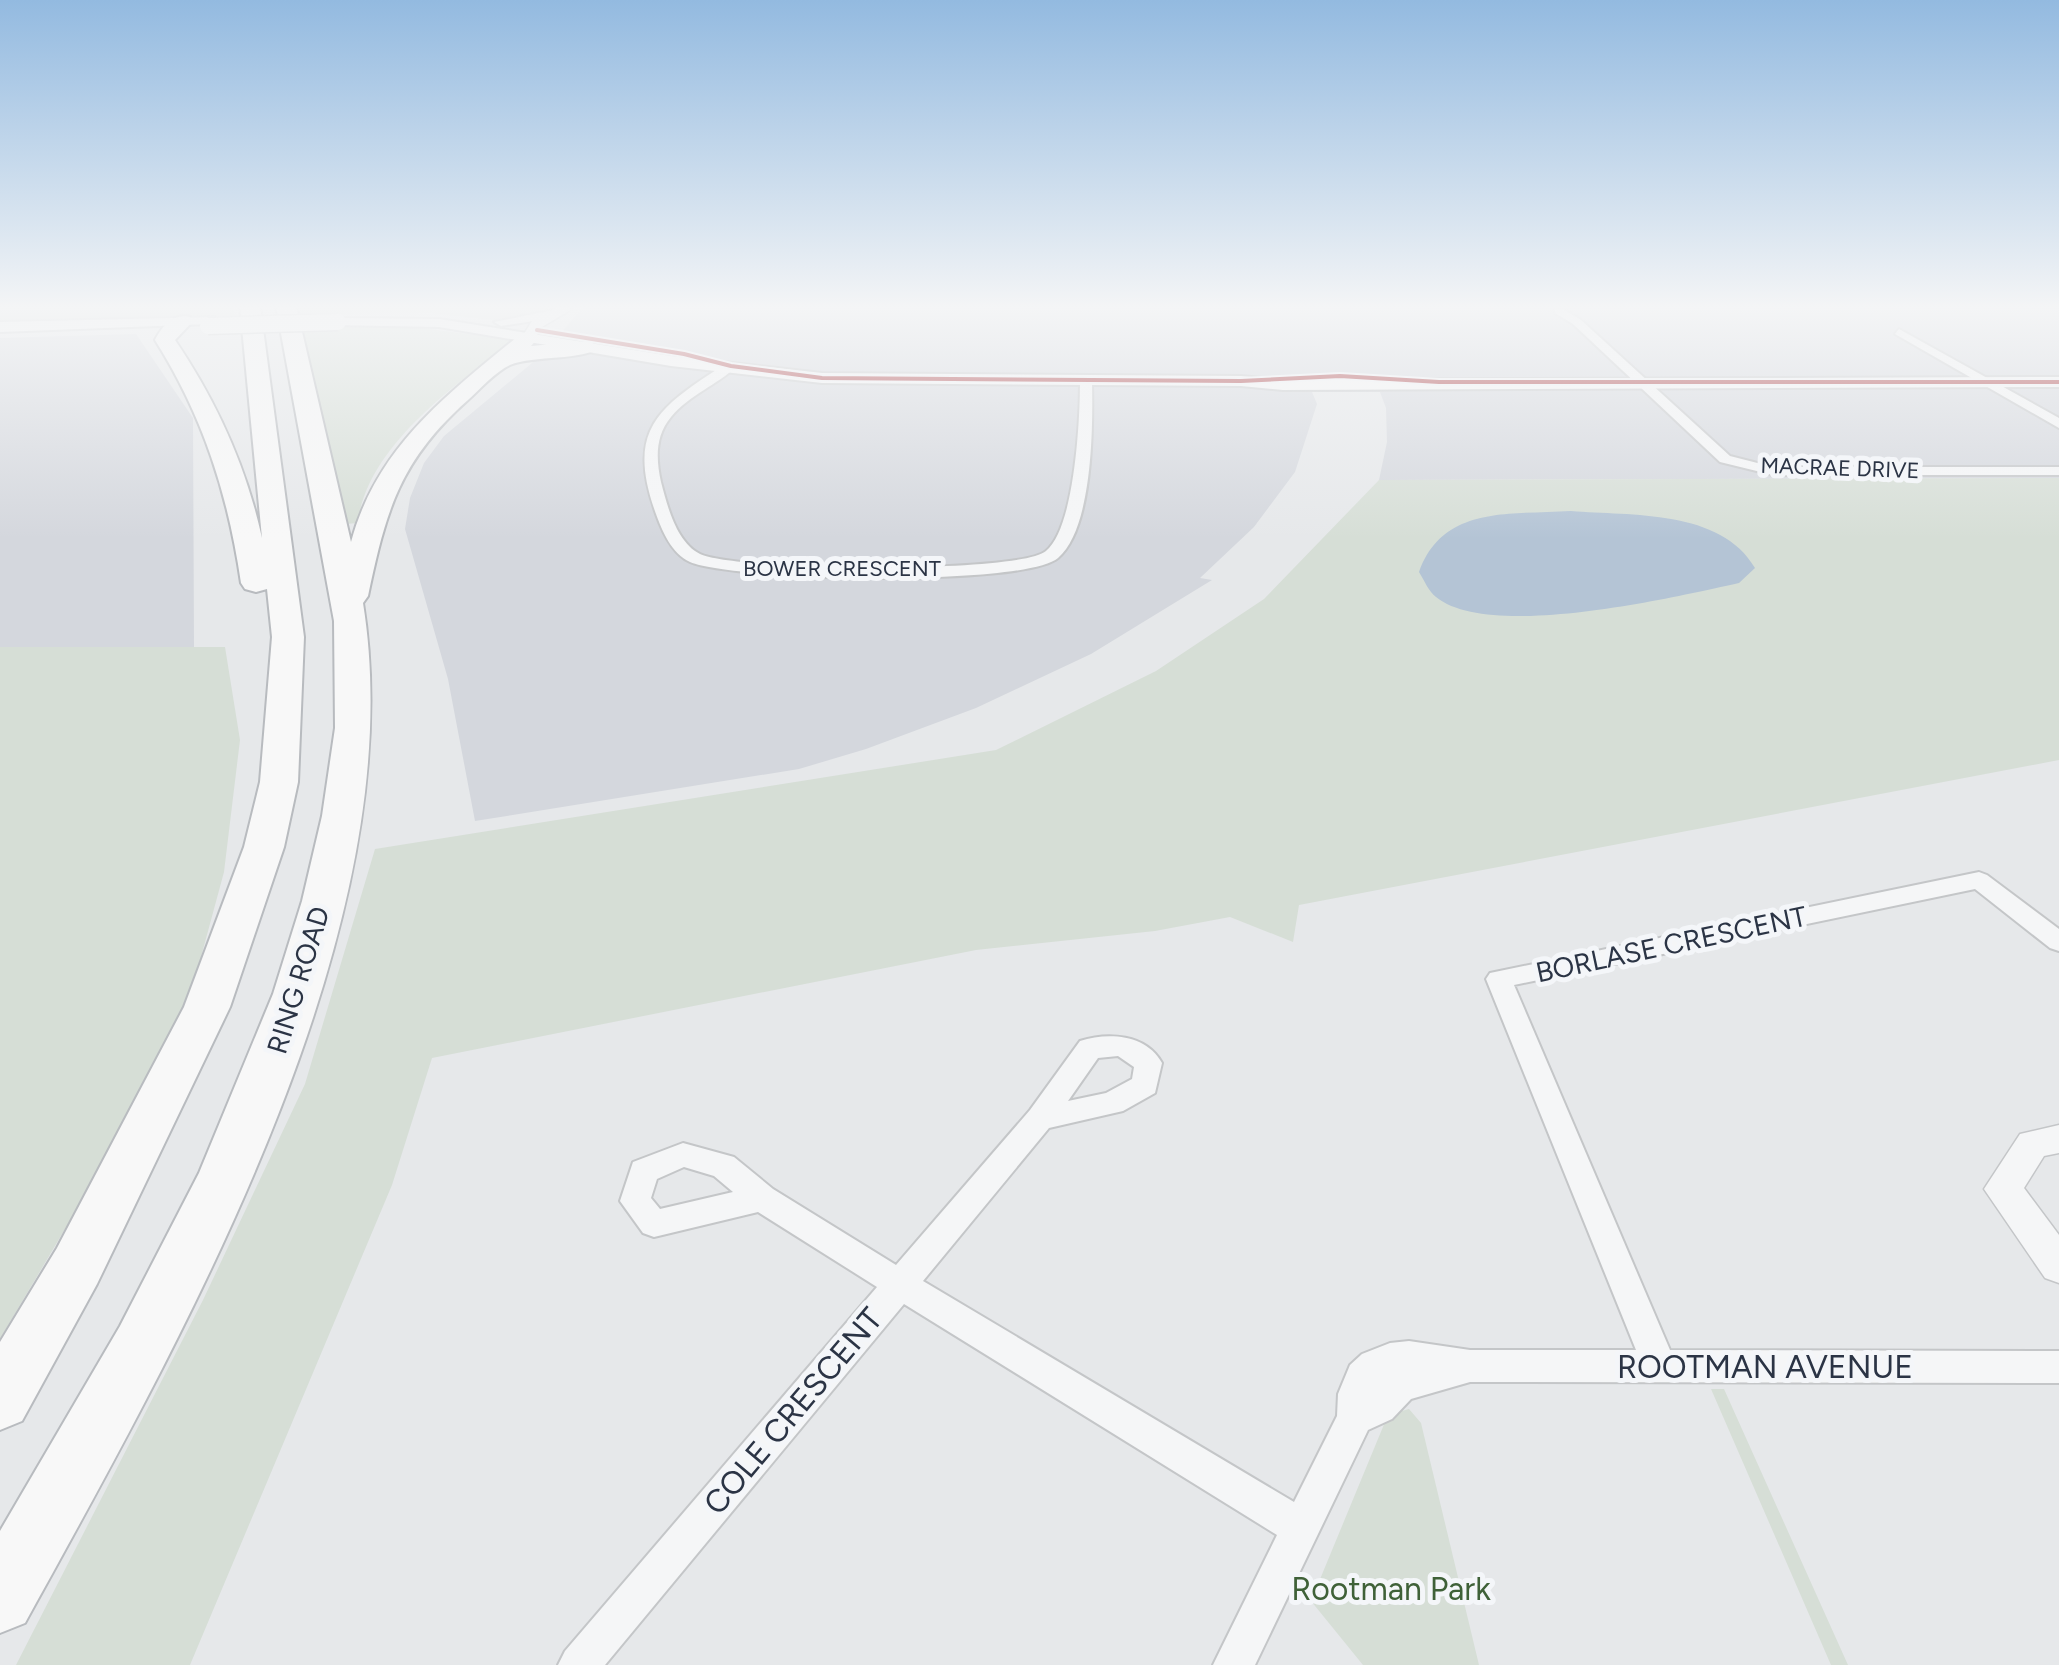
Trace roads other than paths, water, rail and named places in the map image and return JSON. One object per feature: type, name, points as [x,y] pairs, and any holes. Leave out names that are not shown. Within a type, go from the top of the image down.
[{"type":"highway","points":[[194,384],[217,426],[234,478],[250,542],[281,729]]},
{"type":"highway","points":[[0,1400],[77,1266],[207,1007],[264,847],[279,782],[288,636],[259,384]]},
{"type":"highway","name":"RING ROAD","points":[[0,1598],[180,1271],[251,1120],[300,989],[338,838],[352,750],[354,672],[350,610],[302,384]]},
{"type":"highway","points":[[350,610],[371,519],[396,466],[449,402],[473,384]]},
{"type":"main road","points":[[1265,384],[1351,384]]},
{"type":"street","name":"BOWER CRESCENT","points":[[707,384],[655,428],[646,459],[682,550],[720,566],[762,569],[986,569],[1024,565],[1053,555],[1066,534],[1083,462],[1086,384]]},
{"type":"street","name":"MACRAE DRIVE","points":[[1646,384],[1725,459],[1773,471],[2059,471]]},
{"type":"street","points":[[1989,384],[2059,424]]},
{"type":"street","name":"BORLASE CRESCENT","points":[[1660,1368],[1499,979],[1979,880],[2059,942]]},
{"type":"street","points":[[762,1198],[900,1284],[1040,1118]]},
{"type":"street","points":[[2059,1138],[2033,1144],[2003,1189],[2059,1266]]},
{"type":"street","name":"COLE CRESCENT","points":[[579,1665],[900,1284],[1299,1527]]},
{"type":"street","name":"ROOTMAN AVENUE","points":[[1234,1665],[1355,1418],[1380,1407],[1400,1386],[1470,1366],[2059,1368]]},
{"type":"water","points":[[1571,511],[1647,516],[1698,525],[1740,549],[1755,568],[1739,583],[1629,605],[1539,616],[1462,610],[1433,595],[1419,572],[1430,550],[1462,524],[1502,514]]},
{"type":"park label","name":"Rootman Park","points":[[1391,1589]]}]
